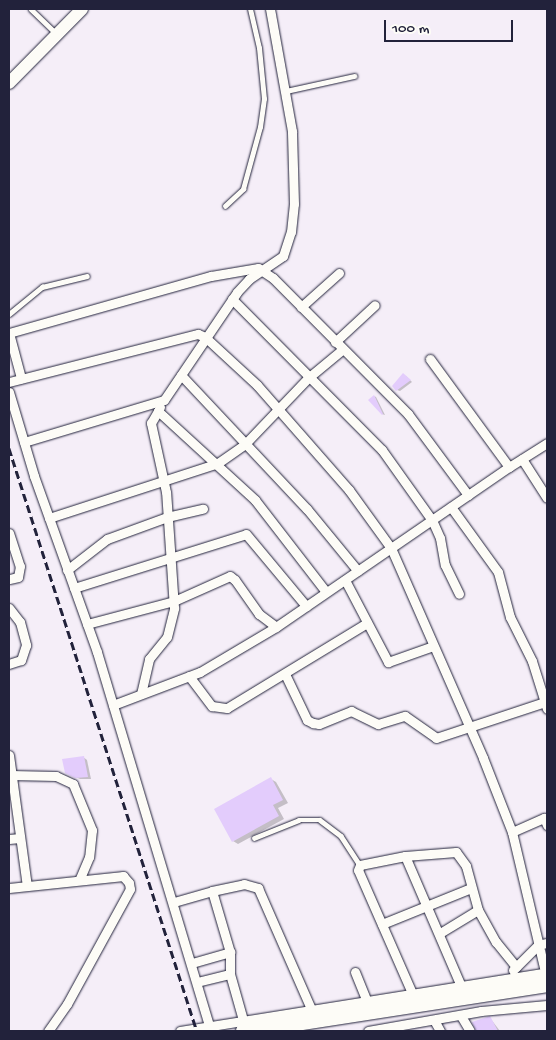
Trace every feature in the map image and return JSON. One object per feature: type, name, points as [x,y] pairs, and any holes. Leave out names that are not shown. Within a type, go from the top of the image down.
[{"type":"highway","points":[[243,1026],[547,976]]},
{"type":"main road","points":[[9,83],[82,9]]},
{"type":"street","points":[[141,694],[149,659],[172,626],[174,601],[173,555],[164,481],[151,423],[205,337],[232,299],[249,279],[283,256],[288,242],[294,204],[292,131],[270,9]]},
{"type":"street","points":[[21,378],[9,333],[211,276],[249,268],[262,270],[418,426],[468,495]]},
{"type":"street","points":[[301,307],[339,273]]},
{"type":"street","points":[[232,299],[308,378],[382,450],[432,520],[440,538],[445,565],[459,594]]},
{"type":"street","points":[[336,342],[375,305]]},
{"type":"street","points":[[9,382],[188,335],[205,337],[277,408],[349,490],[391,548],[469,726],[512,832],[543,944],[547,976],[503,979],[412,993],[243,1026],[180,1031]]},
{"type":"street","points":[[49,518],[218,463],[245,444],[277,408],[308,378],[343,350]]},
{"type":"street","points":[[430,359],[509,467]]},
{"type":"street","points":[[181,375],[307,509],[358,571]]},
{"type":"street","points":[[9,392],[49,518],[113,704],[211,1029]]},
{"type":"street","points":[[24,442],[164,400]]},
{"type":"street","points":[[158,412],[218,463],[278,527],[326,592]]},
{"type":"street","points":[[113,704],[189,676],[276,627],[451,506],[547,443]]},
{"type":"street","points":[[522,459],[547,498]]},
{"type":"street","points":[[285,674],[307,720],[319,724],[352,711],[378,724],[405,716],[436,738],[444,738],[469,726],[546,706],[544,686],[510,617],[498,572],[451,506]]},
{"type":"street","points":[[67,570],[107,539],[167,517],[203,508]]},
{"type":"street","points":[[9,533],[20,566],[18,576],[9,579]]},
{"type":"street","points":[[74,588],[173,555],[246,534],[306,606]]},
{"type":"street","points":[[87,624],[174,601],[230,576],[235,580],[259,614],[276,627]]},
{"type":"street","points":[[345,580],[388,662],[433,646]]},
{"type":"street","points":[[9,608],[20,622],[26,646],[21,660],[9,664]]},
{"type":"street","points":[[189,676],[212,706],[219,710],[236,704],[367,623]]},
{"type":"street","points":[[9,755],[27,886]]},
{"type":"street","points":[[12,775],[56,776],[73,784],[92,830],[89,857],[79,880]]},
{"type":"street","points":[[512,832],[546,820]]},
{"type":"street","points":[[9,839],[20,838]]},
{"type":"street","points":[[412,993],[358,870],[360,865],[405,856],[456,852],[466,866],[478,910],[496,942],[516,967]]},
{"type":"street","points":[[405,856],[440,932],[461,986]]},
{"type":"street","points":[[9,888],[123,876],[130,889],[67,1004],[48,1031]]},
{"type":"street","points":[[174,902],[244,884],[258,888],[312,1011]]},
{"type":"street","points":[[382,924],[471,888]]},
{"type":"street","points":[[212,891],[230,952],[230,974],[243,1026]]},
{"type":"street","points":[[440,932],[478,910]]},
{"type":"street","points":[[503,979],[543,944]]},
{"type":"street","points":[[192,963],[230,952]]},
{"type":"street","points":[[355,972],[367,1002]]},
{"type":"street","points":[[198,982],[230,974]]},
{"type":"street","points":[[368,1031],[547,1005]]},
{"type":"street","points":[[461,1016],[470,1031]]},
{"type":"street","points":[[434,1020],[440,1031]]},
{"type":"lane","points":[[31,9],[57,34]]},
{"type":"lane","points":[[225,206],[243,189],[260,127],[264,99],[250,9]]},
{"type":"lane","points":[[286,91],[354,76]]},
{"type":"lane","points":[[9,314],[42,287],[86,276]]},
{"type":"lane","points":[[254,838],[299,820],[320,820],[341,836],[360,865]]},
{"type":"building","points":[[403,373],[411,380],[396,391],[392,386]]},
{"type":"building","points":[[374,395],[383,414],[382,415],[368,400]]},
{"type":"building","points":[[84,756],[88,777],[75,778],[65,773],[62,759]]},
{"type":"building","points":[[271,777],[283,800],[273,805],[279,816],[232,842],[214,809]]},
{"type":"building","points":[[490,1016],[498,1031],[476,1031],[472,1022]]},
{"type":"railway","points":[[9,448],[197,1031]]}]
